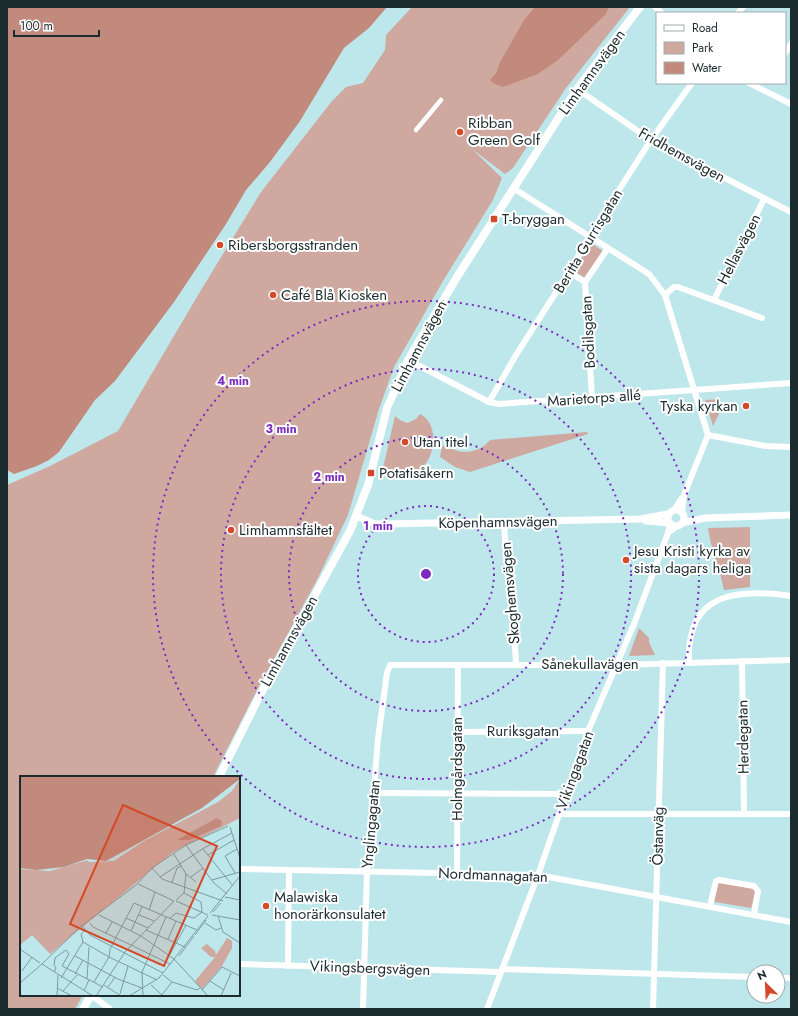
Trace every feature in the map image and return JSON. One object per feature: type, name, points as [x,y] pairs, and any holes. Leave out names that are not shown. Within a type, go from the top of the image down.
[{"type":"main road","name":"Limhamnsvägen","points":[[220,776],[260,695],[350,531],[368,486],[387,408],[408,360],[437,309],[577,89],[640,7]]},
{"type":"main road","points":[[83,1009],[90,996]]},
{"type":"street","name":"Beritta Gurrisgatan","points":[[489,402],[516,355],[569,272],[590,235],[651,140],[691,84]]},
{"type":"street","points":[[751,84],[791,104]]},
{"type":"street","points":[[760,89],[763,84]]},
{"type":"street","name":"Fridhemsvägen","points":[[577,89],[651,140],[791,212]]},
{"type":"street","points":[[416,130],[441,100]]},
{"type":"street","points":[[513,188],[590,235],[649,274],[665,295],[708,435],[684,495],[667,519],[674,524],[684,519],[684,495]]},
{"type":"street","name":"Hellasvägen","points":[[714,300],[764,199]]},
{"type":"street","name":"Bodilsgatan","points":[[592,398],[585,282],[608,248]]},
{"type":"street","points":[[569,272],[585,282]]},
{"type":"street","points":[[665,295],[674,287],[678,287],[762,318]]},
{"type":"street","name":"Marietorps allé","points":[[408,360],[489,402],[508,405],[791,383]]},
{"type":"street","points":[[708,435],[765,446],[791,447]]},
{"type":"street","points":[[671,512],[679,510],[683,513]]},
{"type":"street","name":"Köpenhamnsvägen","points":[[640,519],[671,512]]},
{"type":"street","name":"Köpenhamnsvägen","points":[[683,513],[705,518]]},
{"type":"street","name":"Köpenhamnsvägen","points":[[356,516],[375,524],[640,519],[674,524],[705,518],[791,516]]},
{"type":"street","name":"Skoghemsvägen","points":[[504,522],[509,599],[514,621],[516,664]]},
{"type":"street","name":"Vikingagatan","points":[[487,1009],[538,875],[588,731],[617,665],[668,533],[674,524]]},
{"type":"street","points":[[689,662],[690,637],[695,623],[708,606],[718,599],[735,594],[791,596]]},
{"type":"street","name":"Sånekullavägen","points":[[390,665],[617,665],[742,660],[791,660]]},
{"type":"street","name":"Herdegatan","points":[[742,660],[744,814]]},
{"type":"street","name":"Östanväg","points":[[653,1009],[652,974],[656,896],[663,663]]},
{"type":"street","name":"Ynglingagatan","points":[[363,1009],[367,871],[378,739],[387,673],[390,665]]},
{"type":"street","name":"Holmgårdsgatan","points":[[457,873],[458,666]]},
{"type":"street","name":"Ruriksgatan","points":[[458,732],[588,731]]},
{"type":"street","points":[[374,793],[457,795],[566,794]]},
{"type":"street","points":[[560,814],[791,814]]},
{"type":"street","name":"Nordmannagatan","points":[[240,869],[538,875],[791,922]]},
{"type":"street","points":[[288,966],[289,870]]},
{"type":"street","points":[[710,906],[714,883],[719,880],[754,886],[758,891],[754,914]]},
{"type":"street","name":"Vikingsbergsvägen","points":[[240,964],[746,977]]},
{"type":"street","points":[[92,996],[110,1009]]},
{"type":"green space","points":[[412,7],[630,7],[566,88],[513,168],[505,174],[472,149],[502,178],[493,200],[443,281],[394,367],[379,409],[348,515],[317,580],[258,688],[214,776],[20,776],[20,996],[82,996],[75,1009],[7,1009],[7,485],[50,466],[118,431],[261,192],[332,101],[346,87],[363,83],[385,50],[386,35]]},
{"type":"green space","points":[[591,243],[603,251],[585,278],[574,271]]},
{"type":"green space","points":[[721,399],[719,414],[713,426],[705,400]]},
{"type":"green space","points":[[420,414],[427,419],[431,426],[433,435],[431,453],[427,461],[421,468],[410,473],[398,472],[383,468],[395,416],[407,423],[416,419]]},
{"type":"green space","points":[[587,432],[588,434],[470,472],[455,467],[440,457],[442,446],[467,452],[484,446],[490,440]]},
{"type":"green space","points":[[750,527],[750,587],[724,590],[708,528]]},
{"type":"green space","points":[[639,628],[649,638],[649,642],[655,655],[629,656]]},
{"type":"green space","points":[[720,882],[754,889],[756,891],[751,908],[715,902],[717,883]]},
{"type":"water","points":[[7,7],[387,7],[369,28],[344,48],[300,121],[270,162],[246,190],[226,224],[174,302],[115,381],[95,400],[59,452],[49,460],[37,466],[14,474],[7,470]]},
{"type":"water","points":[[535,7],[609,7],[605,15],[558,60],[538,74],[503,87],[493,83],[490,80],[497,72],[499,64],[524,20]]},
{"type":"place","name":"Ribban Green Golf","points":[[460,132]]},
{"type":"place","name":"T-bryggan","points":[[494,219]]},
{"type":"place","name":"Ribersborgsstranden","points":[[220,245]]},
{"type":"place","name":"Café Blå Kiosken","points":[[273,295]]},
{"type":"place","name":"Tyska kyrkan","points":[[746,406]]},
{"type":"place","name":"Utan titel","points":[[405,442]]},
{"type":"place","name":"Potatisåkern","points":[[371,473]]},
{"type":"place","name":"Limhamnsfältet","points":[[231,530]]},
{"type":"place","name":"Jesu Kristi kyrka av sista dagars heliga","points":[[626,560]]},
{"type":"place","name":"Malawiska honorärkonsulatet","points":[[266,906]]}]
